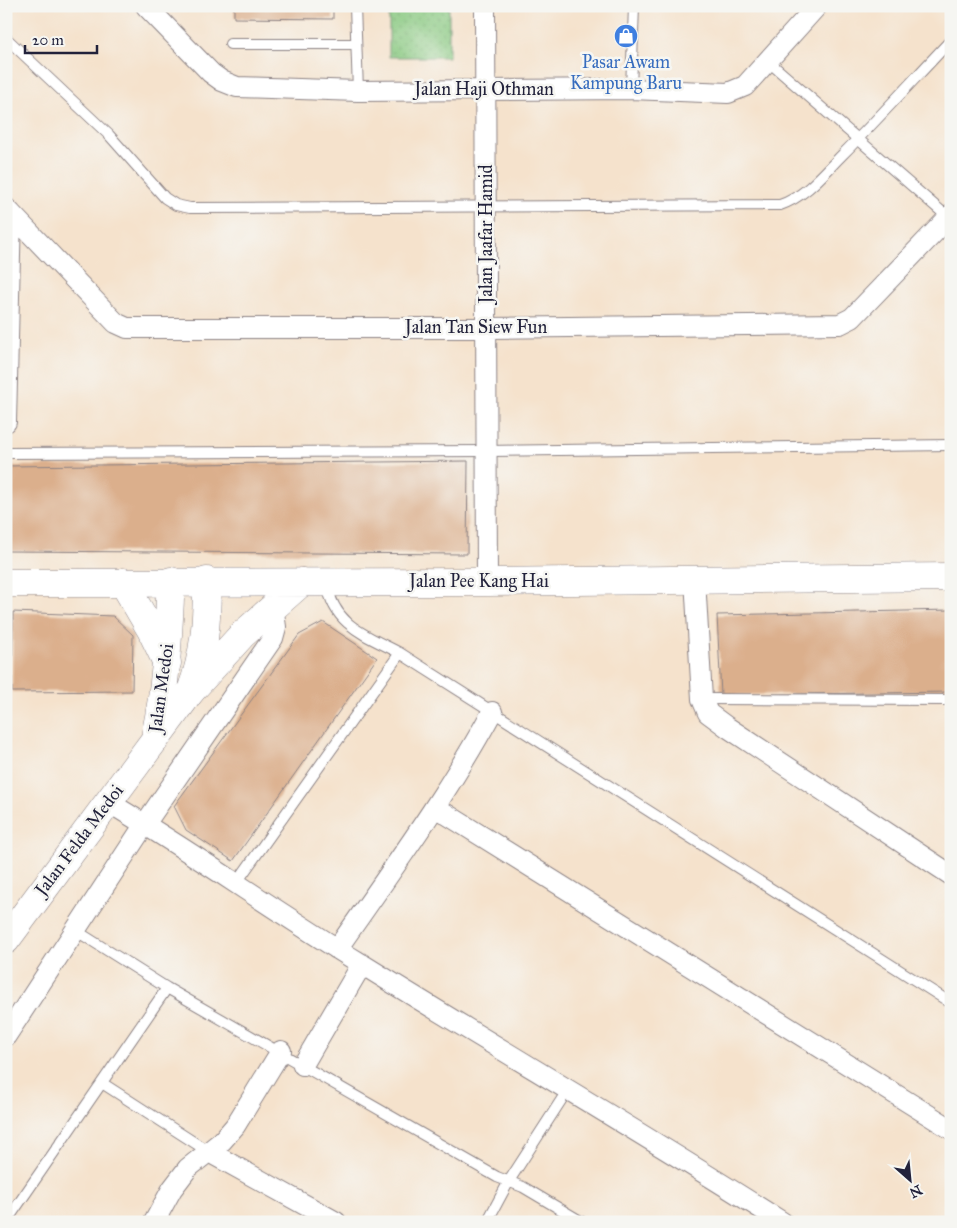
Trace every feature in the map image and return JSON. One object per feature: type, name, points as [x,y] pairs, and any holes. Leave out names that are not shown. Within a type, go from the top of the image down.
[{"type":"main road","name":"Jalan Pee Kang Hai","points":[[6,582],[487,582],[951,577]]},
{"type":"main road","name":"Jalan Medoi","points":[[154,741],[162,705],[167,663],[171,581]]},
{"type":"main road","name":"Jalan Medoi","points":[[154,741],[191,691],[200,665],[206,639],[207,581]]},
{"type":"main road","points":[[123,582],[151,630],[167,663]]},
{"type":"main road","points":[[191,691],[242,635],[273,606],[314,582]]},
{"type":"main road","name":"Jalan Felda Medoi","points":[[6,940],[154,741]]},
{"type":"street","name":"Jalan Haji Othman","points":[[146,6],[210,73],[222,82],[237,87],[358,91],[485,88],[631,89],[728,93],[745,86],[769,62],[817,6]]},
{"type":"street","name":"Jalan Jaafar Hamid","points":[[485,6],[487,582]]},
{"type":"street","name":"Jalan Tan Siew Fun","points":[[9,210],[116,323],[127,328],[486,328],[840,324],[852,318],[950,217]]},
{"type":"street","points":[[6,422],[9,210]]},
{"type":"street","points":[[695,579],[702,699],[708,713],[727,728],[951,875]]},
{"type":"street","points":[[6,1036],[145,824],[273,638],[276,627],[273,606]]},
{"type":"street","points":[[337,949],[468,757],[492,712]]},
{"type":"street","points":[[108,802],[237,882],[337,949],[568,1088],[782,1222]]},
{"type":"street","points":[[435,807],[951,1129]]},
{"type":"street","points":[[302,1065],[362,964]]},
{"type":"street","points":[[154,1222],[172,1189],[188,1168],[222,1141],[235,1126],[281,1051]]},
{"type":"street","points":[[208,1152],[336,1222]]},
{"type":"lane","points":[[355,6],[358,91]]},
{"type":"lane","points":[[631,89],[634,6]]},
{"type":"lane","points":[[6,38],[108,135],[165,198],[176,205],[190,208],[780,205],[795,199],[806,191],[951,40]]},
{"type":"lane","points":[[230,44],[355,44]]},
{"type":"lane","points":[[769,62],[950,217]]},
{"type":"lane","points":[[6,454],[487,451],[951,445]]},
{"type":"lane","points":[[314,582],[329,598],[338,616],[353,628],[400,652],[951,1003]]},
{"type":"lane","points":[[237,882],[400,652]]},
{"type":"lane","points":[[702,699],[951,700]]},
{"type":"lane","points":[[75,930],[167,988],[582,1222]]},
{"type":"lane","points":[[6,1222],[167,988]]},
{"type":"lane","points":[[102,1082],[208,1152]]},
{"type":"lane","points":[[487,1222],[509,1181],[568,1088]]},
{"type":"green space","points":[[389,6],[449,6],[449,57],[389,57]]},
{"type":"building","points":[[234,6],[333,6],[333,19],[234,18]]},
{"type":"building","points":[[468,461],[467,554],[6,551],[6,466]]},
{"type":"building","points":[[951,610],[951,692],[721,695],[717,615]]},
{"type":"building","points":[[13,612],[113,616],[133,635],[132,691],[12,692]]},
{"type":"building","points":[[323,622],[377,658],[233,861],[186,830],[174,806],[299,635]]},
{"type":"place","name":"Pasar Awam Kampung Baru","points":[[626,36]]}]
